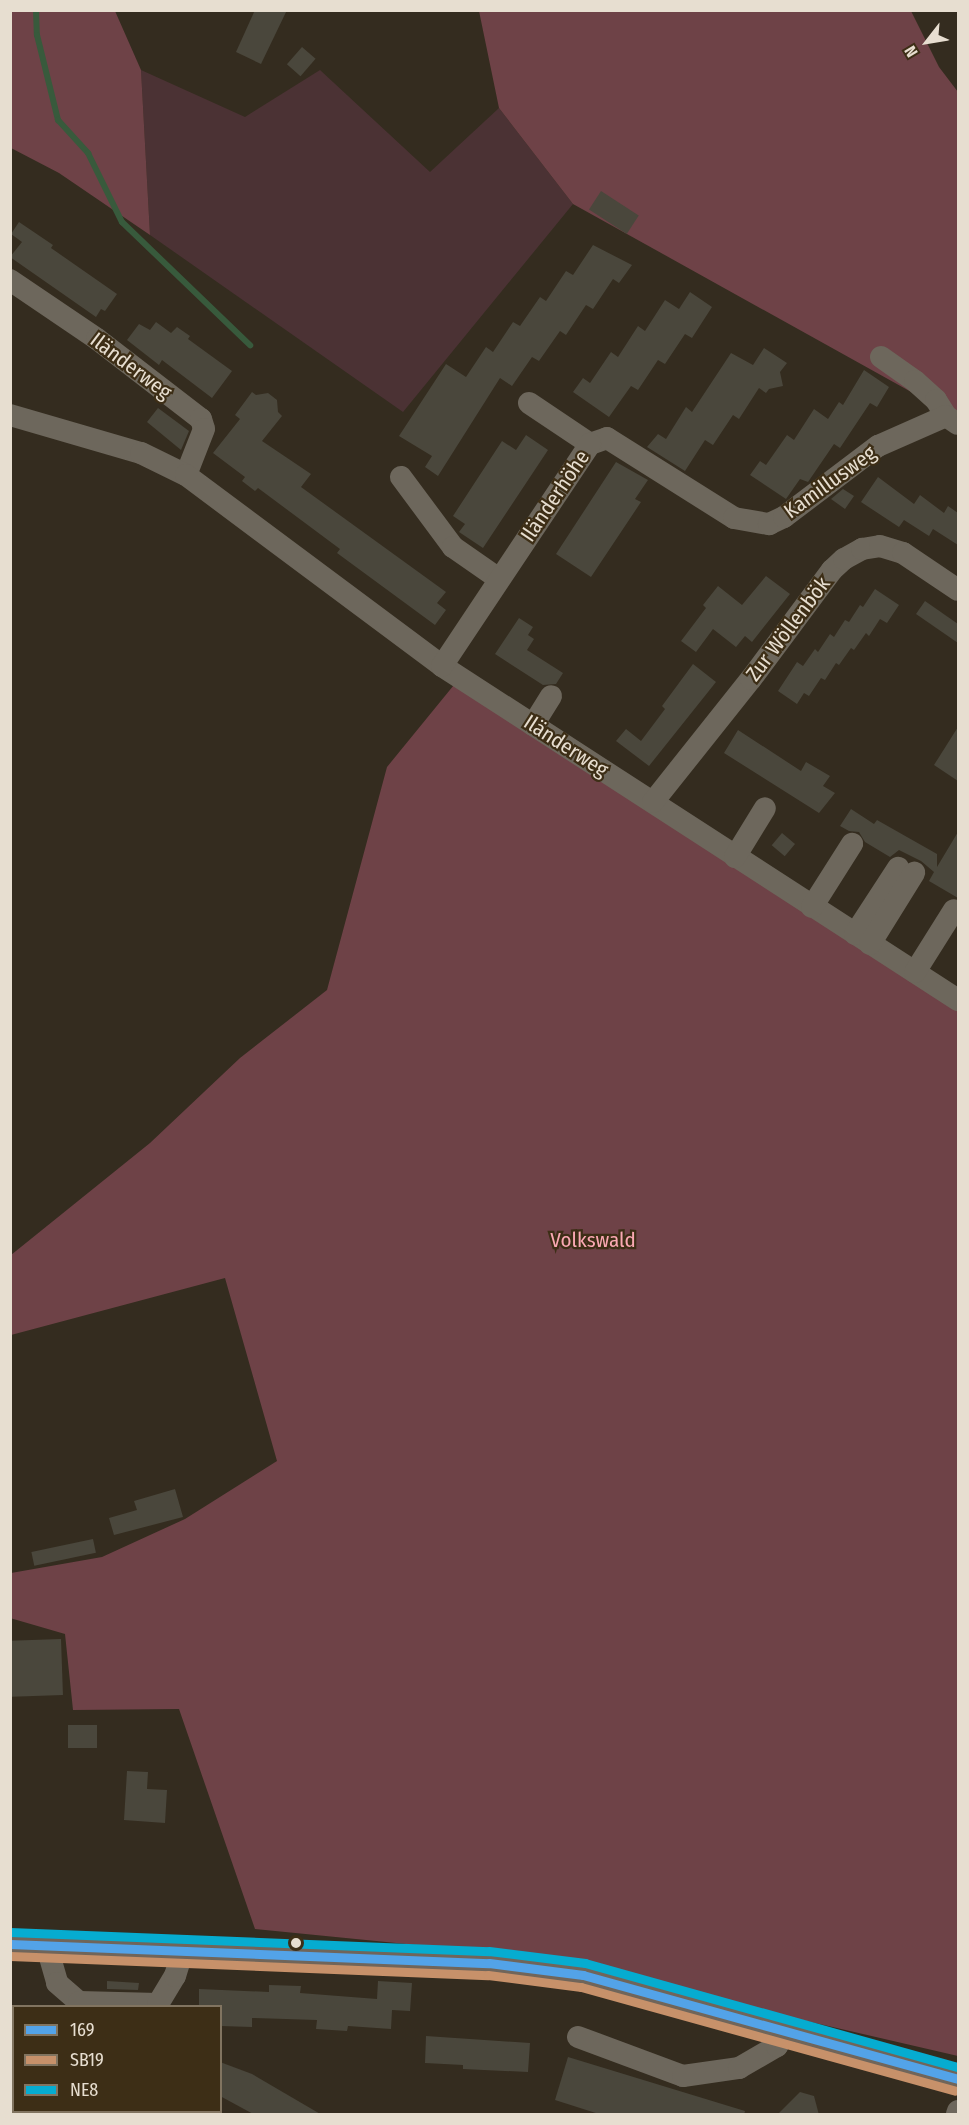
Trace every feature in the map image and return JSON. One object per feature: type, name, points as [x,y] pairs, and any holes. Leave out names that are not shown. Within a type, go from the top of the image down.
[{"type":"main road","points":[[10,1944],[47,1947],[183,1949],[489,1963],[571,1973],[958,2079]]},
{"type":"street","name":"Iländerweg","points":[[10,280],[97,339],[201,419],[204,429],[186,475]]},
{"type":"street","name":"Kamillusweg","points":[[590,444],[607,438],[734,518],[770,524],[784,517],[878,446],[952,420],[936,400],[915,381],[881,357]]},
{"type":"street","name":"Iländerhöhe","points":[[442,666],[590,444],[529,403]]},
{"type":"street","name":"Iländerweg","points":[[10,415],[141,453],[186,475],[442,666],[958,1000]]},
{"type":"street","points":[[401,477],[453,547],[499,579]]},
{"type":"street","name":"Zur Wöllenbök","points":[[652,802],[751,679],[832,570],[844,559],[862,549],[880,546],[903,553],[958,590]]},
{"type":"street","points":[[532,725],[551,696]]},
{"type":"street","points":[[735,857],[765,808]]},
{"type":"street","points":[[812,907],[852,844]]},
{"type":"street","points":[[862,939],[906,870]]},
{"type":"street","points":[[915,972],[954,910]]},
{"type":"street","points":[[47,1947],[57,1983],[77,2004],[158,2004],[175,1977],[183,1949]]},
{"type":"street","points":[[578,2037],[683,2076],[738,2068],[777,2046],[786,2031]]},
{"type":"shaded area","points":[[141,70],[245,117],[320,70],[430,172],[499,108],[573,204],[403,412],[150,235]]},
{"type":"green space","points":[[10,11],[115,11],[141,70],[150,235],[59,173],[11,148]]},
{"type":"green space","points":[[479,11],[911,11],[939,67],[958,92],[958,418],[573,204],[499,108]]},
{"type":"green space","name":"Volkswald","points":[[458,680],[958,1002],[958,2056],[582,1969],[487,1952],[255,1929],[179,1709],[73,1710],[65,1634],[10,1618],[11,1573],[102,1557],[185,1519],[277,1461],[225,1278],[11,1335],[11,1255],[150,1143],[240,1058],[327,990],[387,767]]},
{"type":"building","points":[[255,10],[287,10],[261,64],[236,52]]},
{"type":"building","points":[[302,47],[316,59],[300,76],[287,64]]},
{"type":"building","points":[[601,191],[639,216],[627,234],[589,209]]},
{"type":"building","points":[[19,222],[53,245],[51,248],[117,294],[105,311],[101,309],[96,317],[10,257],[22,242],[11,234]]},
{"type":"building","points":[[593,245],[632,265],[619,283],[613,279],[593,309],[586,305],[566,335],[560,331],[539,361],[532,357],[512,386],[500,378],[438,476],[425,467],[432,456],[399,436],[446,364],[466,377],[486,347],[493,352],[513,322],[520,326],[540,297],[546,301],[566,271],[573,275]]},
{"type":"building","points":[[690,292],[712,307],[692,338],[685,334],[665,364],[658,360],[638,390],[631,386],[609,417],[573,392],[583,378],[590,383],[611,352],[618,357],[638,326],[645,331],[665,300],[679,309]]},
{"type":"building","points":[[156,322],[171,333],[177,327],[190,336],[188,339],[232,371],[212,398],[162,360],[159,365],[127,340],[139,324],[150,330]]},
{"type":"building","points":[[764,348],[787,363],[780,372],[783,386],[769,389],[766,393],[759,388],[739,419],[733,415],[713,445],[705,440],[685,471],[647,447],[658,434],[666,439],[686,407],[692,412],[731,353],[753,365]]},
{"type":"building","points":[[864,370],[889,387],[877,407],[870,403],[840,448],[834,444],[808,482],[800,479],[786,499],[750,475],[760,461],[766,465],[787,435],[794,440],[814,409],[828,419],[839,402],[843,405]]},
{"type":"building","points":[[252,392],[256,395],[268,393],[277,400],[278,412],[282,416],[262,441],[311,474],[301,487],[446,592],[437,603],[446,610],[435,625],[337,553],[340,549],[258,488],[255,491],[242,481],[245,477],[213,453],[240,419],[235,415]]},
{"type":"building","points":[[158,408],[189,431],[181,450],[147,422]]},
{"type":"building","points":[[526,435],[548,450],[483,548],[459,532],[465,524],[453,516],[502,441],[516,450]]},
{"type":"building","points":[[616,462],[648,480],[635,499],[641,502],[591,577],[556,554]]},
{"type":"building","points":[[878,477],[914,504],[920,495],[944,513],[948,506],[958,513],[958,545],[933,529],[929,536],[904,520],[899,527],[861,502]]},
{"type":"building","points":[[843,489],[854,496],[845,509],[831,499]]},
{"type":"building","points":[[766,576],[790,594],[752,642],[745,636],[736,647],[713,629],[696,652],[681,641],[706,608],[703,605],[718,586],[742,605]]},
{"type":"building","points":[[875,589],[899,605],[887,623],[880,619],[869,636],[866,633],[839,665],[836,663],[825,680],[821,678],[809,696],[804,693],[797,704],[778,691],[797,662],[803,666],[815,649],[818,652],[830,634],[834,637],[845,620],[849,622],[860,605],[863,607]]},
{"type":"building","points":[[925,601],[958,624],[958,643],[916,614]]},
{"type":"building","points":[[519,618],[533,627],[528,635],[534,639],[527,650],[563,673],[556,684],[543,685],[495,654]]},
{"type":"building","points":[[693,664],[716,682],[649,766],[616,741],[626,729],[641,741],[665,709],[662,706]]},
{"type":"building","points":[[958,727],[958,781],[934,765]]},
{"type":"building","points":[[738,730],[801,771],[806,762],[830,776],[823,786],[835,793],[819,813],[724,753]]},
{"type":"building","points":[[851,809],[874,824],[877,820],[937,854],[937,867],[958,832],[958,898],[929,881],[934,872],[921,861],[899,850],[890,857],[865,842],[859,832],[849,831],[840,826]]},
{"type":"building","points":[[782,833],[795,844],[785,856],[772,845]]},
{"type":"building","points":[[175,1489],[183,1517],[114,1535],[109,1518],[137,1510],[134,1501]]},
{"type":"building","points":[[93,1539],[96,1553],[34,1566],[31,1552]]},
{"type":"building","points":[[61,1639],[63,1695],[12,1697],[10,1641]]},
{"type":"building","points":[[68,1725],[97,1725],[97,1748],[68,1748]]},
{"type":"building","points":[[127,1771],[148,1772],[147,1789],[167,1790],[165,1823],[124,1820]]},
{"type":"building","points":[[107,1981],[139,1983],[138,1990],[107,1989]]},
{"type":"building","points":[[378,1981],[412,1983],[410,2011],[392,2010],[391,2029],[348,2026],[347,2031],[316,2029],[317,2020],[252,2018],[252,2027],[222,2026],[222,2005],[199,2005],[199,1989],[269,1992],[269,1985],[301,1986],[300,1993],[377,1999]]},
{"type":"building","points":[[426,2036],[530,2043],[528,2072],[463,2069],[463,2065],[425,2063]]},
{"type":"building","points":[[568,2057],[745,2111],[744,2115],[602,2115],[555,2100]]},
{"type":"building","points":[[222,2063],[252,2074],[322,2115],[255,2115],[222,2097]]},
{"type":"building","points":[[800,2092],[814,2096],[819,2115],[777,2115]]},
{"type":"waterway","points":[[36,10],[37,35],[58,120],[88,153],[122,222],[250,345]]},
{"type":"transit line","name":"NE8","points":[[10,1932],[489,1951],[585,1963],[958,2067]]},
{"type":"transit line","name":"169","points":[[10,1944],[489,1963],[583,1975],[958,2079]]},
{"type":"transit line","name":"SB19","points":[[10,1956],[488,1975],[581,1987],[955,2091]]}]
